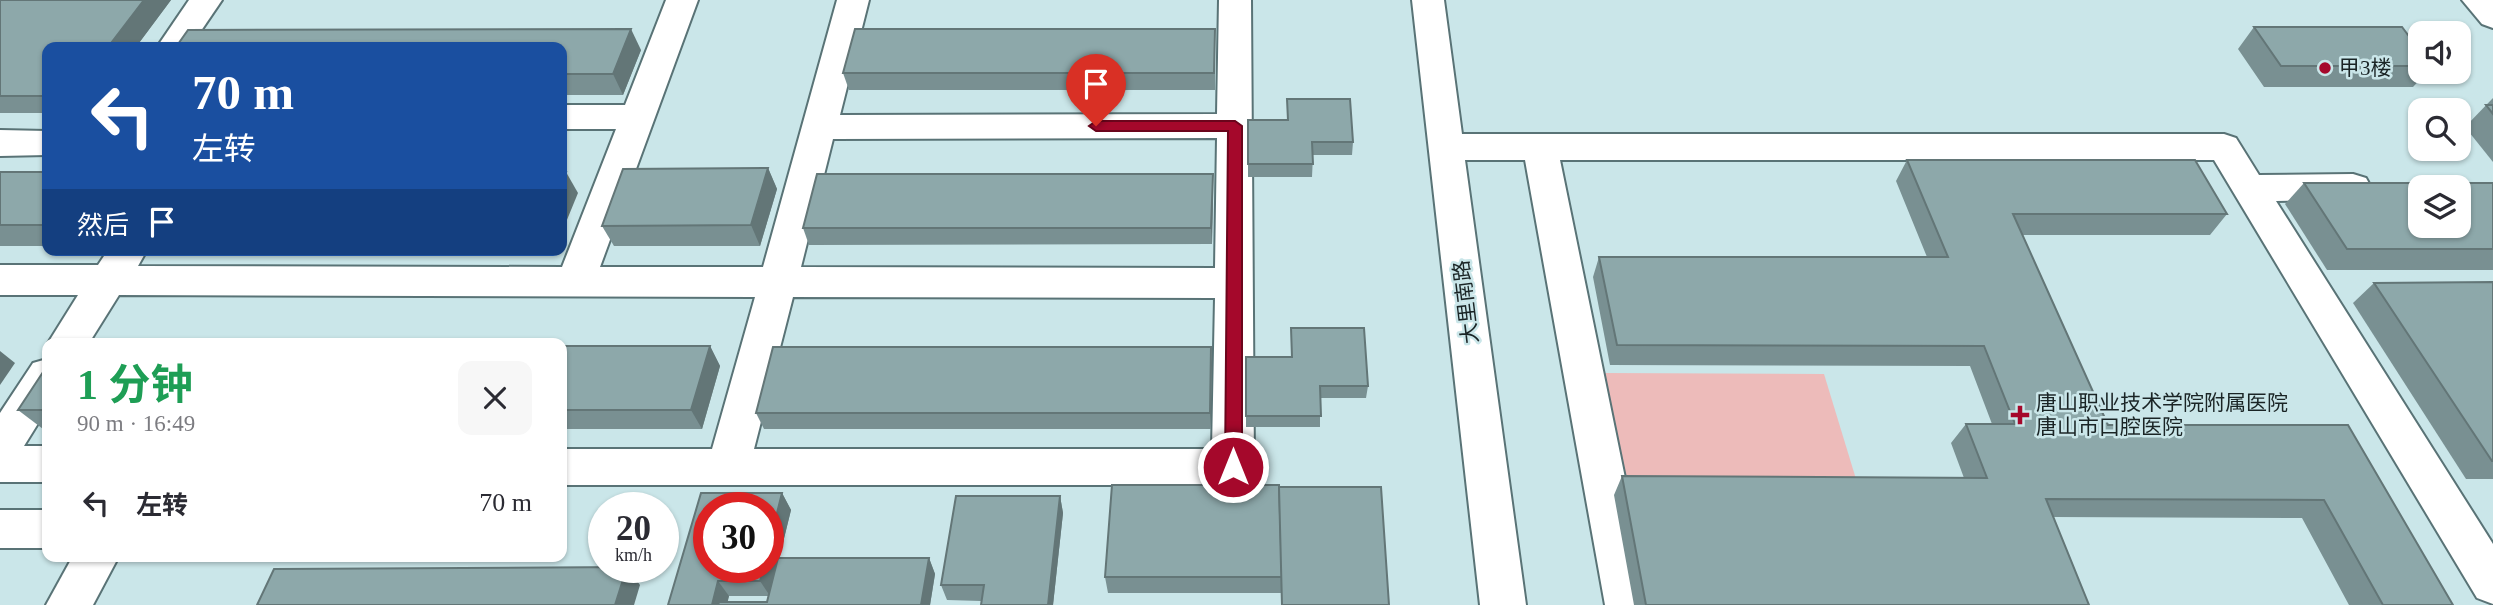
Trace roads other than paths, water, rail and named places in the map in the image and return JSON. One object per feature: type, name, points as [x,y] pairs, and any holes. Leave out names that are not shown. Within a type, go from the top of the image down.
[{"type":"street","points":[[177,42],[206,0]]},
{"type":"street","points":[[575,282],[682,0]]},
{"type":"street","points":[[727,468],[853,0]]},
{"type":"street","points":[[567,467],[1233,467],[1235,0]]},
{"type":"street","name":"大里南路","points":[[1428,0],[1503,605]]},
{"type":"street","points":[[2478,0],[2493,17]]},
{"type":"street","points":[[567,117],[639,117]]},
{"type":"street","points":[[819,127],[1235,126]]},
{"type":"street","points":[[0,143],[42,143]]},
{"type":"street","points":[[1447,147],[2224,147],[2493,584]]},
{"type":"street","points":[[1540,147],[1628,605]]},
{"type":"street","points":[[2249,188],[2387,187]]},
{"type":"street","points":[[0,280],[119,265],[575,282],[1234,283]]},
{"type":"street","points":[[71,338],[119,265]]},
{"type":"street","points":[[0,448],[42,383]]},
{"type":"street","points":[[0,464],[42,464]]},
{"type":"street","points":[[0,529],[42,529]]},
{"type":"street","points":[[69,605],[94,562]]},
{"type":"place","name":"甲3楼","points":[[2325,68]]},
{"type":"place","name":"唐山职业技术学院附属医院 唐山市口腔医院","points":[[2020,415]]}]
